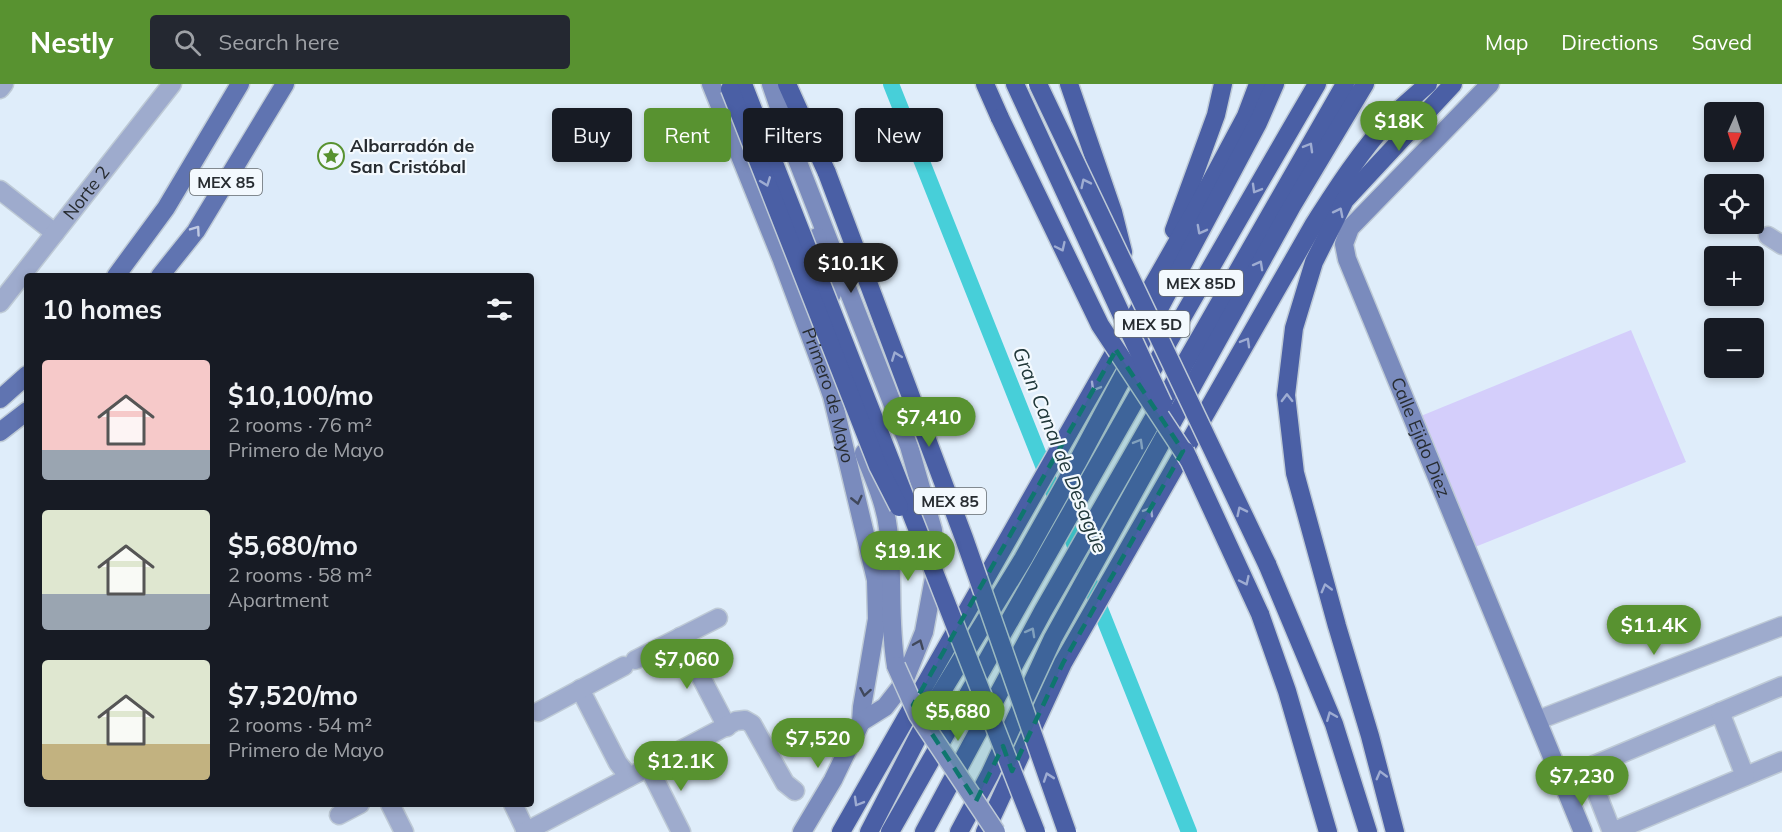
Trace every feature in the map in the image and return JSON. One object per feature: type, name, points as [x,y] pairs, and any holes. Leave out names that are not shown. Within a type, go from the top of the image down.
[{"type":"highway","name":"MEX 85","points":[[787,84],[827,173],[964,538],[1067,832]]},
{"type":"highway","points":[[985,84],[1100,325],[1189,459]]},
{"type":"highway","name":"MEX 5D","points":[[1015,84],[1260,614],[1287,691],[1328,832]]},
{"type":"highway","name":"MEX 5D","points":[[1038,84],[1267,564],[1334,724],[1368,832]]},
{"type":"highway","points":[[1070,84],[1113,212],[1129,274]]},
{"type":"highway","points":[[1157,277],[1216,115],[1223,84]]},
{"type":"highway","points":[[841,832],[1199,204],[1246,116],[1258,84]]},
{"type":"highway","points":[[869,832],[939,696],[1023,559],[1078,460],[1258,123],[1275,84]]},
{"type":"highway","name":"MEX 85D","points":[[891,832],[1170,337],[1317,84]]},
{"type":"highway","name":"MEX 85D","points":[[924,832],[1043,611],[1345,84]]},
{"type":"highway","points":[[959,832],[990,774],[1053,638],[1292,206],[1365,84]]},
{"type":"highway","points":[[985,832],[1063,663],[1285,274],[1335,191],[1391,118],[1428,84]]},
{"type":"highway","points":[[1395,832],[1295,473],[1286,395],[1294,328],[1314,262],[1345,200],[1453,84]]},
{"type":"highway","points":[[733,86],[878,466],[945,598],[1036,832]]},
{"type":"main road","name":"MEX 85","points":[[118,273],[166,208],[240,84]]},
{"type":"main road","name":"MEX 85","points":[[162,273],[196,231],[285,84]]},
{"type":"main road","name":"Primero de Mayo","points":[[711,84],[782,260],[832,396],[876,580],[877,619],[861,722],[833,780],[802,832]]},
{"type":"main road","points":[[771,84],[779,108]]},
{"type":"main road","name":"Calle Ejido Diez","points":[[1490,84],[1350,228],[1344,244],[1347,259],[1583,832]]},
{"type":"main road","points":[[797,162],[840,322],[860,441],[883,504],[888,527],[890,627],[896,666],[918,715],[996,832]]},
{"type":"main road","points":[[798,162],[909,446],[933,530],[934,578],[924,632],[903,684],[885,707],[861,722]]},
{"type":"main road","points":[[0,399],[24,378]]},
{"type":"main road","points":[[832,396],[860,441]]},
{"type":"main road","points":[[0,432],[24,413]]},
{"type":"street","points":[[0,89],[4,84]]},
{"type":"street","name":"Norte 2","points":[[0,303],[172,84]]},
{"type":"street","points":[[0,190],[54,233]]},
{"type":"street","points":[[538,712],[718,618]]},
{"type":"street","points":[[1538,720],[1782,626]]},
{"type":"street","points":[[680,637],[727,727]]},
{"type":"street","points":[[1782,686],[1587,768],[1612,832],[1782,761]]},
{"type":"street","points":[[580,689],[618,763],[629,777]]},
{"type":"street","points":[[1720,712],[1745,776]]},
{"type":"street","points":[[514,807],[525,832],[554,825],[629,777],[736,721],[745,720],[752,724],[785,783],[795,791]]},
{"type":"street","points":[[649,768],[681,832]]},
{"type":"street","points":[[1576,813],[1599,803]]},
{"type":"street","points":[[339,815],[354,807]]},
{"type":"street","points":[[392,807],[404,832]]},
{"type":"highlighted area","points":[[1116,350],[1183,451],[1063,663],[1012,771],[1003,746],[976,801],[913,705]]},
{"type":"shaded area","points":[[1631,330],[1686,462],[1470,549],[1416,418]]},
{"type":"waterway","name":"Gran Canal de Desagüe","points":[[891,84],[1189,832]]},
{"type":"place","name":"Albarradón de San Cristóbal","points":[[331,156]]}]
